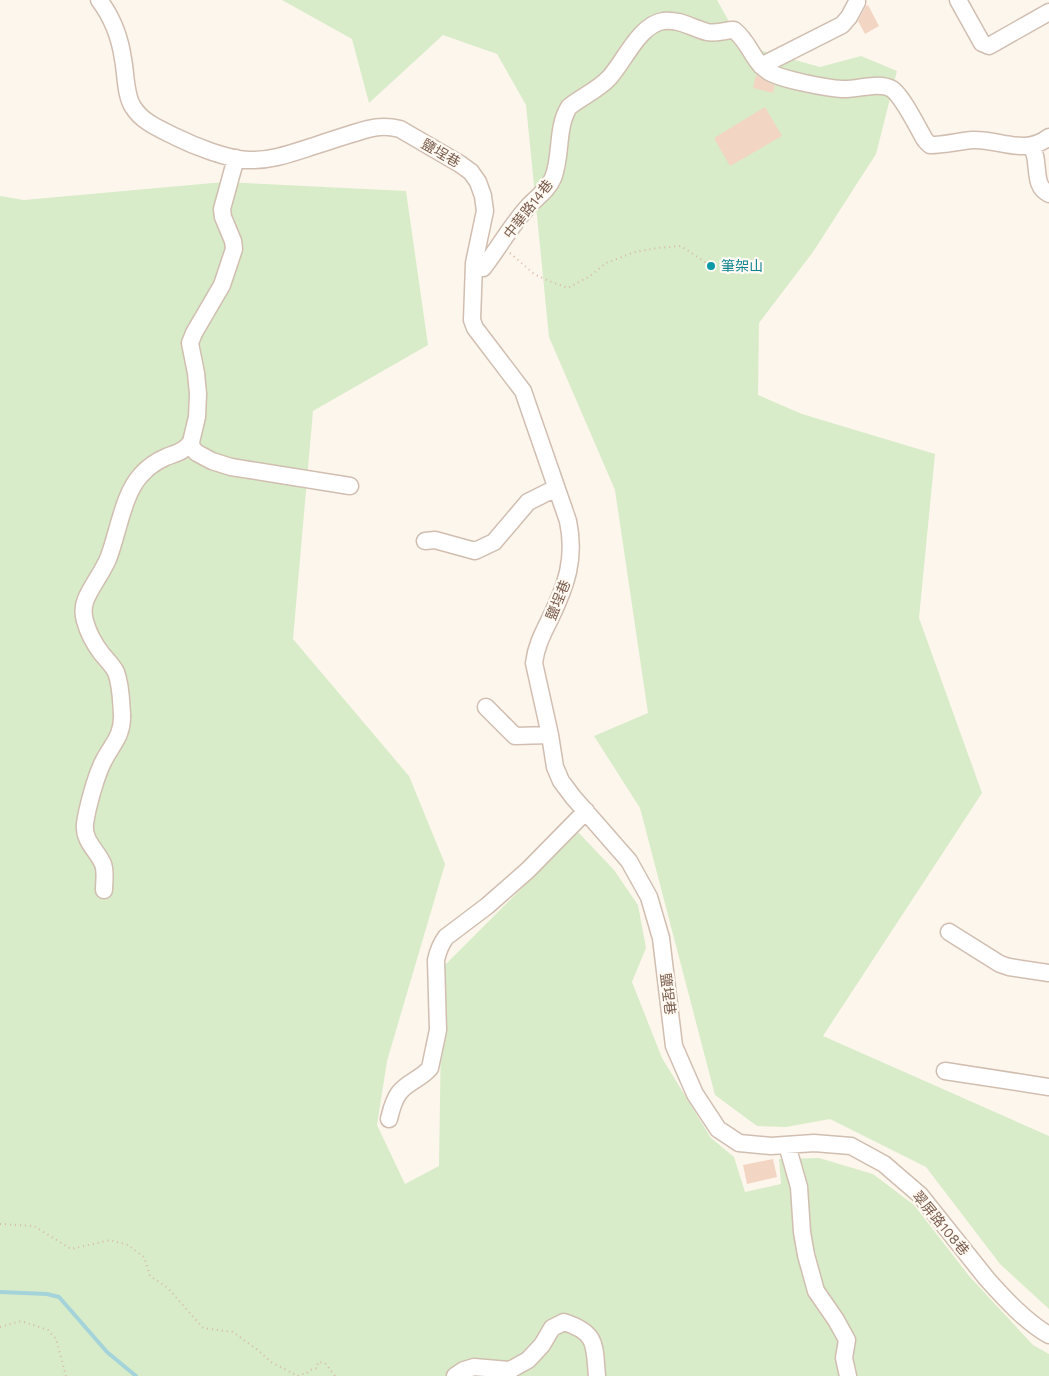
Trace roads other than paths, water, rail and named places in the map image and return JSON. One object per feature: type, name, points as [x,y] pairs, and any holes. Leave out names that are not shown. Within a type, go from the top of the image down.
[{"type":"street","name":"鹽埕巷","points":[[99,0],[118,36],[129,98],[133,107],[151,125],[186,142],[236,158],[247,160],[268,159],[284,156],[368,129],[391,126],[400,129],[460,164],[471,172],[478,182],[483,196],[485,211],[474,263],[472,320],[475,328],[523,391],[570,531],[571,551],[567,580],[535,652],[534,663],[550,735],[555,768],[561,781],[629,861],[649,897],[661,938],[674,1046],[695,1094],[718,1129],[739,1143],[771,1146],[814,1143]]},
{"type":"street","points":[[958,0],[982,43],[989,46],[1049,12]]},
{"type":"street","points":[[857,2],[842,25],[761,66],[769,73],[778,76],[842,89],[884,86],[900,97],[925,140],[930,145],[977,140],[1032,146],[1041,144],[1049,137]]},
{"type":"street","name":"中華路14巷","points":[[474,263],[478,268],[483,268],[525,210],[541,196],[553,177],[556,170],[565,113],[569,107],[608,80],[642,34],[653,24],[663,21],[675,21],[708,32],[734,30],[745,40],[753,56],[761,66]]},
{"type":"street","points":[[1032,146],[1041,188],[1049,194]]},
{"type":"street","points":[[236,158],[222,209],[234,249],[222,285],[190,343],[198,394],[197,417],[191,442],[192,448],[212,460],[231,467],[350,486]]},
{"type":"street","points":[[104,890],[104,869],[102,862],[84,833],[85,822],[103,762],[120,733],[122,717],[120,688],[116,671],[101,652],[87,628],[83,614],[85,600],[107,560],[128,497],[141,475],[165,457],[180,452],[191,442]]},
{"type":"street","points":[[424,541],[436,540],[475,551],[494,542],[528,502],[556,488]]},
{"type":"street","points":[[486,707],[515,736],[550,735]]},
{"type":"street","points":[[389,1119],[394,1101],[399,1093],[430,1068],[438,1030],[436,960],[441,943],[446,936],[487,906],[528,870],[586,811]]},
{"type":"street","points":[[949,932],[1000,964],[1049,973]]},
{"type":"street","points":[[945,1070],[1049,1087]]},
{"type":"street","name":"翠屏路108巷","points":[[814,1143],[851,1146],[884,1164],[920,1195],[997,1291],[1038,1329],[1049,1336]]},
{"type":"street","points":[[787,1145],[798,1187],[806,1255],[816,1291],[847,1340],[844,1358],[848,1376]]},
{"type":"street","points":[[455,1376],[464,1370],[474,1367],[510,1370],[528,1360],[542,1345],[552,1328],[564,1322],[584,1331],[592,1340],[597,1376]]},
{"type":"waterway","points":[[0,1292],[47,1294],[59,1297],[107,1352],[136,1376]]},
{"type":"place","name":"筆架山","points":[[711,266]]}]
